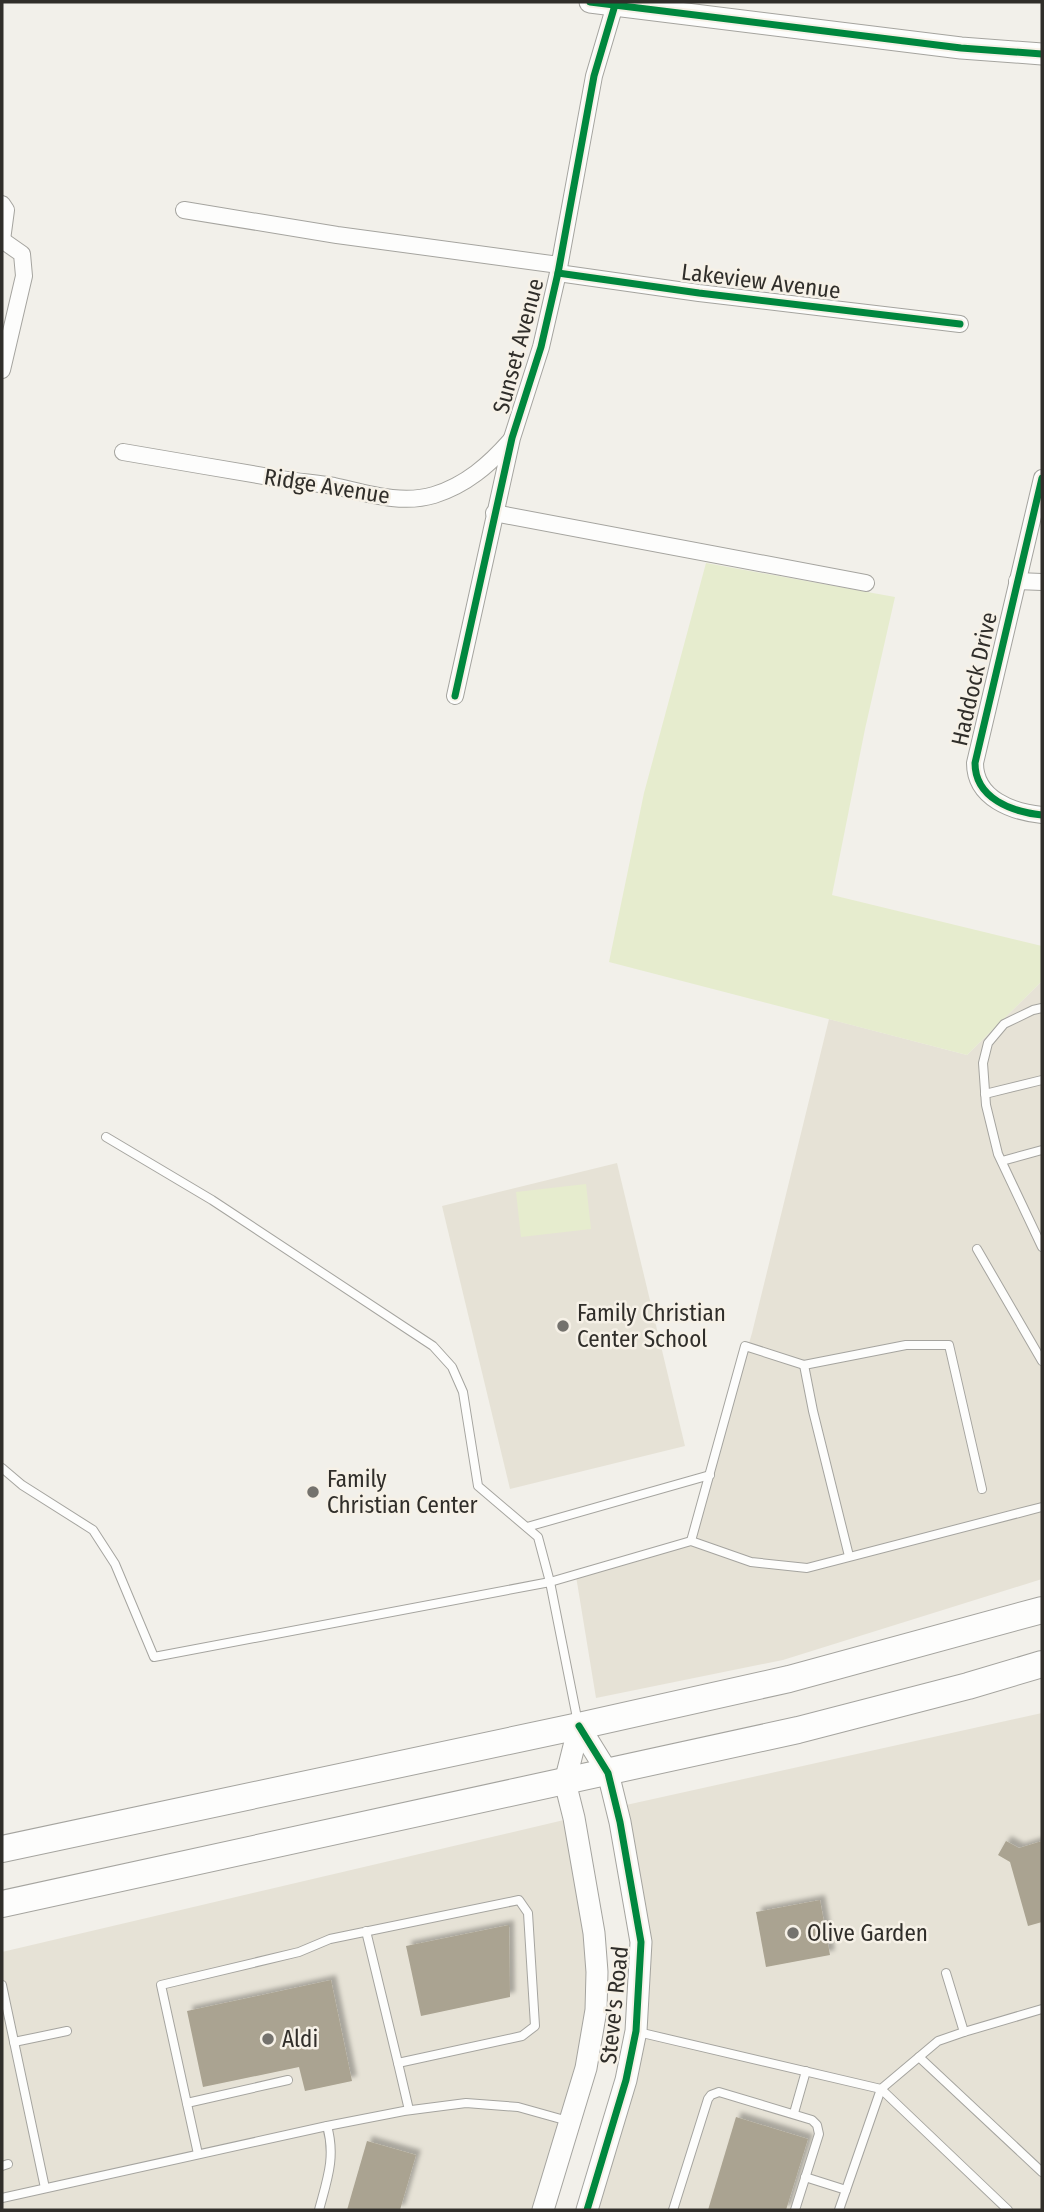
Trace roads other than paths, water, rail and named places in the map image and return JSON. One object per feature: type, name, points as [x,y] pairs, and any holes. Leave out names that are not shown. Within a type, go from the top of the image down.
[{"type":"highway","points":[[2,1849],[789,1679],[1042,1610]]},
{"type":"highway","points":[[2,1904],[810,1727],[1042,1664]]},
{"type":"street","points":[[590,2],[961,48],[1042,54]]},
{"type":"street","name":"Sunset Avenue","points":[[455,696],[512,438],[541,347],[559,269],[594,76],[615,5]]},
{"type":"street","points":[[2,204],[6,210],[2,240],[22,254],[23,276],[2,370]]},
{"type":"street","name":"Lakeview Avenue","points":[[184,210],[699,293],[960,324]]},
{"type":"street","name":"Ridge Avenue","points":[[123,452],[334,486],[381,497],[411,499],[432,496],[454,488],[491,462],[512,438]]},
{"type":"street","name":"Haddock Drive","points":[[1042,478],[979,740],[975,773],[981,787],[998,802],[1019,811],[1042,815]]},
{"type":"street","points":[[494,513],[866,583]]},
{"type":"street","points":[[1017,581],[1042,582]]},
{"type":"street","name":"Steve's Road","points":[[579,1726],[608,1773],[620,1822],[641,1942],[636,2031],[626,2080],[587,2210]]},
{"type":"street","name":"Steve's Road","points":[[543,2210],[590,2048],[596,2010],[597,1972],[591,1916],[565,1782],[579,1726]]},
{"type":"lane","points":[[1042,1008],[1004,1024],[988,1043],[982,1063],[989,1117],[1002,1161],[1042,1247]]},
{"type":"lane","points":[[985,1094],[1042,1080]]},
{"type":"lane","points":[[106,1137],[212,1200],[433,1346],[452,1367],[463,1392],[478,1486],[538,1537],[550,1582],[579,1726]]},
{"type":"lane","points":[[1002,1161],[1042,1150]]},
{"type":"lane","points":[[977,1249],[1042,1361]]},
{"type":"lane","points":[[691,1541],[745,1346],[804,1365],[906,1345],[949,1345],[982,1489]]},
{"type":"lane","points":[[804,1365],[849,1556]]},
{"type":"lane","points":[[2,1468],[22,1485],[93,1530],[114,1564],[154,1657],[550,1582],[691,1541],[751,1562],[807,1568],[1042,1507]]},
{"type":"lane","points":[[527,1527],[710,1475]]},
{"type":"lane","points":[[198,2154],[161,1985],[299,1952],[330,1939],[519,1900],[523,1903],[528,1913],[535,2026],[522,2036],[398,2063]]},
{"type":"lane","points":[[366,1931],[409,2110]]},
{"type":"lane","points":[[946,1973],[964,2032]]},
{"type":"lane","points":[[2,1984],[45,2188]]},
{"type":"lane","points":[[839,2210],[881,2089],[938,2041],[1042,2009]]},
{"type":"lane","points":[[14,2042],[67,2031]]},
{"type":"lane","points":[[636,2031],[881,2089],[1008,2210]]},
{"type":"lane","points":[[919,2057],[1042,2172]]},
{"type":"lane","points":[[794,2113],[806,2071]]},
{"type":"lane","points":[[187,2103],[288,2080]]},
{"type":"lane","points":[[673,2210],[708,2099],[719,2092],[794,2113],[812,2120],[817,2125],[818,2134],[795,2210]]},
{"type":"lane","points":[[2,2198],[409,2110],[466,2103],[519,2107],[570,2121]]},
{"type":"lane","points":[[319,2210],[331,2160],[327,2126]]},
{"type":"lane","points":[[805,2177],[846,2190]]},
{"type":"place","name":"Family Christian Center School","points":[[563,1326]]},
{"type":"place","name":"Family Christian Center","points":[[313,1492]]},
{"type":"place","name":"Olive Garden","points":[[793,1933]]},
{"type":"place","name":"Aldi","points":[[268,2039]]}]
